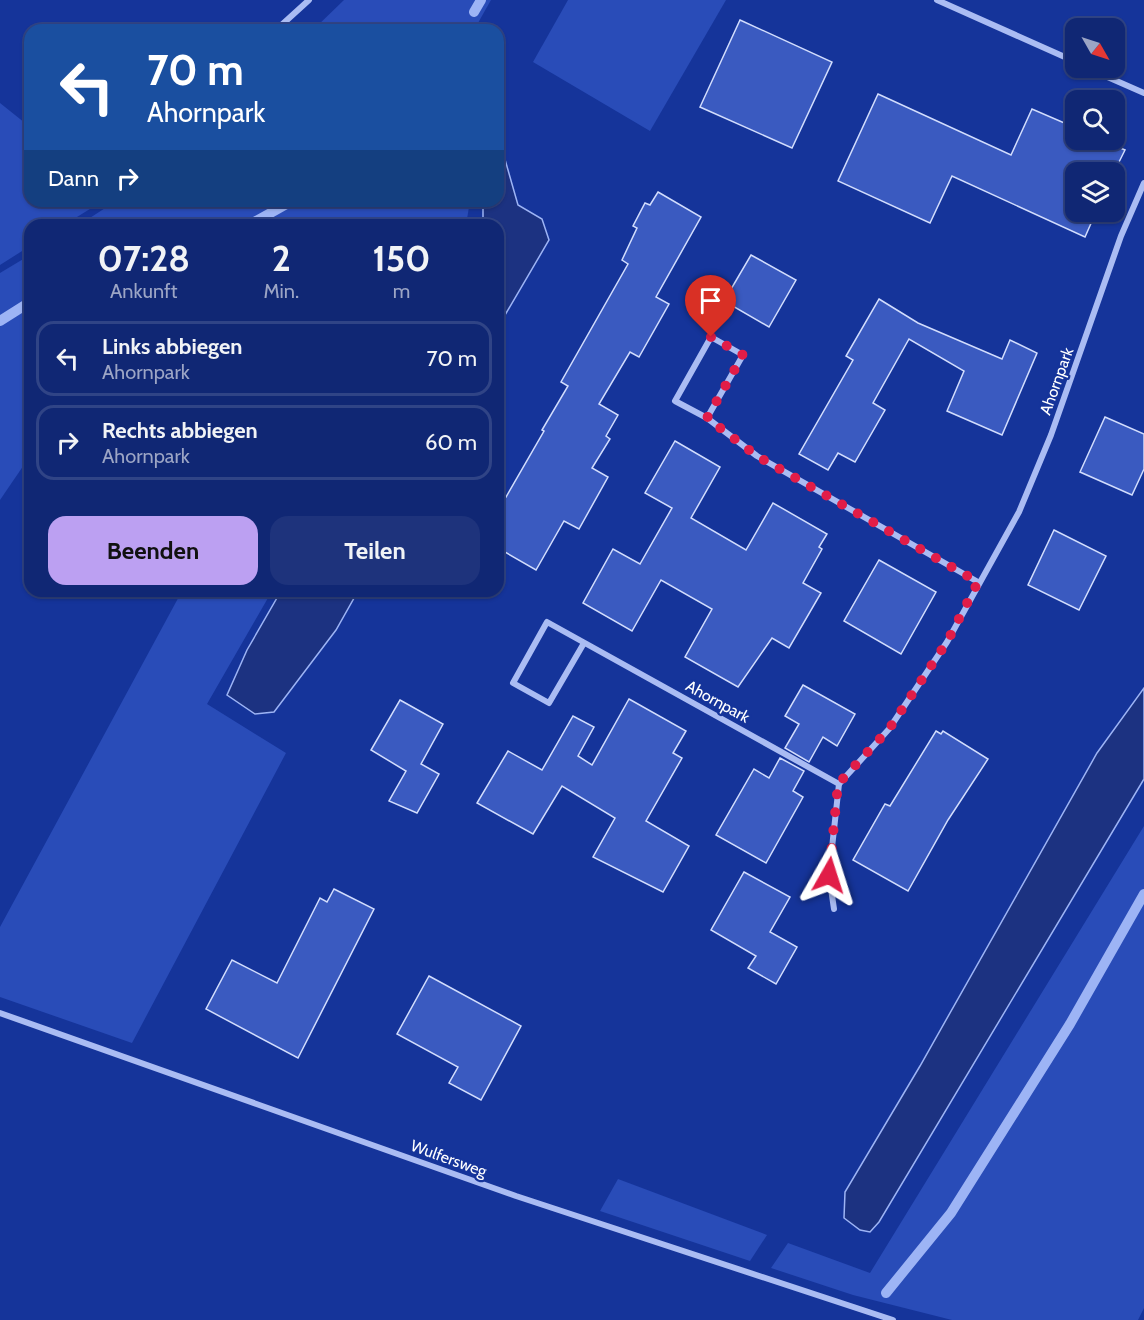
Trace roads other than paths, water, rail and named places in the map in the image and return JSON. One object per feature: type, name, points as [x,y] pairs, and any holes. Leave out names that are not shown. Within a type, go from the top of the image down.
[{"type":"street","points":[[283,24],[309,0]]},
{"type":"street","points":[[937,0],[1065,57]]},
{"type":"street","points":[[1110,78],[1144,93]]},
{"type":"street","name":"Ahornpark","points":[[584,643],[549,704],[513,683],[547,622],[722,717],[838,784],[889,729],[947,642],[978,582],[1019,512],[1051,435],[1121,236],[1144,183]]},
{"type":"street","points":[[707,418],[743,355],[711,337],[675,401],[707,418],[757,456],[978,582]]},
{"type":"street","points":[[834,909],[829,875],[838,784]]},
{"type":"street","name":"Wulfersweg","points":[[0,1013],[516,1196],[893,1320]]},
{"type":"waterway","points":[[474,12],[481,0]]},
{"type":"waterway","points":[[260,219],[281,207]]},
{"type":"waterway","points":[[0,321],[24,306]]},
{"type":"waterway","points":[[886,1293],[951,1213],[1070,1024],[1144,894]]}]
